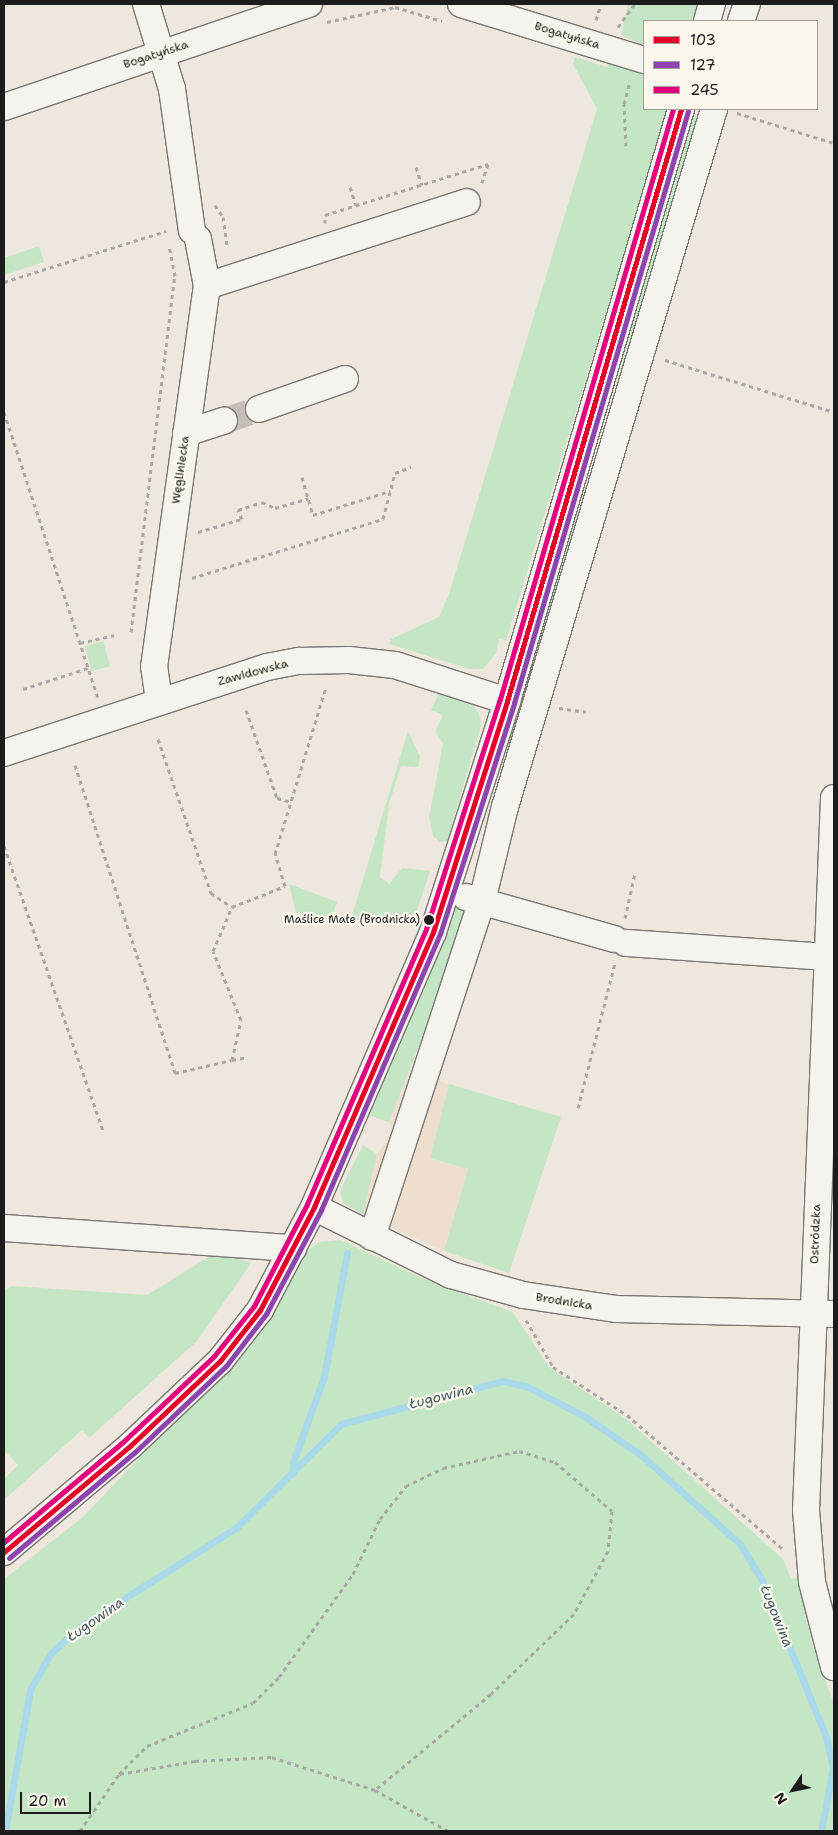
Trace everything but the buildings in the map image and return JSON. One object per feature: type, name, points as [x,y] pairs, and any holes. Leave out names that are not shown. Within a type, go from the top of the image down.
[{"type":"street","name":"Węgliniecka","points":[[146,4],[172,89],[195,235],[206,286],[154,667],[159,701]]},
{"type":"street","points":[[707,20],[712,4]]},
{"type":"street","points":[[742,20],[747,4]]},
{"type":"street","name":"Bogatyńska","points":[[4,107],[162,54],[316,13]]},
{"type":"street","name":"Bogatyńska","points":[[456,14],[636,66]]},
{"type":"street","points":[[4,1552],[130,1446],[220,1361],[260,1310],[314,1207],[404,1005],[445,891],[507,701],[681,110]]},
{"type":"street","points":[[372,1237],[482,901],[505,807],[594,512],[723,110]]},
{"type":"street","points":[[206,286],[328,247],[473,196]]},
{"type":"street","points":[[259,409],[345,380]]},
{"type":"street","points":[[186,433],[224,421]]},
{"type":"street","points":[[564,504],[594,512]]},
{"type":"street","name":"Zawidowska","points":[[4,753],[267,667],[349,660],[394,666],[507,701]]},
{"type":"street","name":"Ostródzka","points":[[834,798],[825,956],[824,1314],[806,1510],[809,1561],[820,1620],[834,1666]]},
{"type":"street","points":[[445,891],[620,941],[825,956]]},
{"type":"street","name":"Brodnicka","points":[[314,1207],[451,1275],[523,1295],[617,1309],[824,1314]]},
{"type":"street","points":[[4,1228],[293,1248]]},
{"type":"path","points":[[594,28],[601,4]]},
{"type":"path","points":[[613,34],[635,4]]},
{"type":"path","points":[[316,13],[396,7],[456,14]]},
{"type":"path","points":[[626,146],[636,66]]},
{"type":"path","points":[[723,110],[834,143]]},
{"type":"path","points":[[328,247],[325,215],[488,164],[473,196]]},
{"type":"path","points":[[416,167],[422,185]]},
{"type":"path","points":[[350,187],[356,205]]},
{"type":"path","points":[[4,282],[166,231]]},
{"type":"path","points":[[130,641],[132,598],[175,276],[169,246]]},
{"type":"path","points":[[645,353],[834,412]]},
{"type":"path","points":[[4,412],[98,698]]},
{"type":"path","points":[[186,579],[383,518],[395,473],[411,466]]},
{"type":"path","points":[[302,478],[314,515],[391,490]]},
{"type":"path","points":[[195,533],[242,519],[238,510],[262,502],[275,508],[308,498]]},
{"type":"path","points":[[80,643],[114,635]]},
{"type":"path","points":[[23,689],[88,668]]},
{"type":"path","points":[[232,1060],[241,1020],[212,951],[232,906],[285,886],[275,854],[325,687],[333,686]]},
{"type":"path","points":[[246,710],[276,798],[291,802]]},
{"type":"path","points":[[158,739],[211,892],[232,906]]},
{"type":"path","points":[[75,765],[175,1073],[248,1057]]},
{"type":"path","points":[[4,846],[103,1131]]},
{"type":"path","points":[[578,1108],[635,873]]},
{"type":"path","points":[[523,1295],[520,1310],[553,1367],[627,1415],[794,1559],[809,1561]]},
{"type":"path","points":[[80,1831],[119,1774],[147,1746],[253,1703],[279,1677],[341,1593],[380,1518],[406,1486],[443,1468],[519,1451],[554,1462],[612,1511],[608,1551],[574,1614],[492,1694],[375,1790]]},
{"type":"path","points":[[119,1774],[195,1761],[271,1757],[375,1790],[448,1831]]},
{"type":"shaded area","points":[[409,1074],[449,1084],[430,1158],[468,1169],[444,1251],[363,1215],[377,1154],[393,1130],[389,1122]]},
{"type":"green space","points":[[628,4],[699,4],[693,20],[643,20],[643,45],[621,35]]},
{"type":"green space","points":[[575,57],[607,67],[610,59],[643,70],[643,110],[668,110],[506,641],[499,638],[496,653],[483,669],[470,669],[389,644],[391,639],[439,617],[449,594],[597,109],[573,64]]},
{"type":"green space","points":[[689,113],[700,116],[596,501],[586,498]]},
{"type":"green space","points":[[39,246],[44,262],[4,275],[4,258]]},
{"type":"green space","points":[[570,513],[583,517],[542,653],[528,649]]},
{"type":"green space","points":[[103,641],[110,666],[92,671],[85,646]]},
{"type":"green space","points":[[525,662],[538,667],[469,848],[455,843]]},
{"type":"green space","points":[[441,689],[467,699],[479,713],[481,726],[447,841],[440,842],[433,836],[429,818],[443,743],[435,732],[443,715],[431,710]]},
{"type":"green space","points":[[408,731],[420,757],[418,767],[401,766],[389,804],[380,877],[389,884],[402,868],[430,871],[412,925],[351,919]]},
{"type":"green space","points":[[289,884],[337,902],[332,917],[296,913]]},
{"type":"green space","points":[[460,904],[465,910],[442,988],[389,1122],[369,1115],[448,915]]},
{"type":"green space","points":[[449,1084],[561,1117],[509,1273],[444,1251],[468,1169],[430,1158]]},
{"type":"green space","points":[[363,1145],[377,1154],[363,1215],[343,1203],[340,1191]]},
{"type":"green space","points":[[341,1240],[421,1278],[513,1312],[549,1367],[626,1419],[783,1559],[791,1579],[797,1578],[813,1647],[834,1704],[834,1831],[4,1831],[4,1579],[84,1516],[254,1338],[298,1256],[320,1242]]},
{"type":"green space","points":[[218,1251],[251,1263],[197,1341],[89,1438],[82,1430],[4,1500],[4,1479],[18,1465],[4,1450],[4,1290],[12,1286],[147,1295]]},
{"type":"waterway","points":[[293,1473],[293,1462],[324,1377],[347,1253]]},
{"type":"waterway","name":"Ługowina","points":[[5,1831],[30,1690],[50,1654],[81,1626],[237,1527],[341,1424],[502,1381],[526,1386],[584,1416],[641,1455],[740,1544],[762,1580],[826,1737],[833,1767],[821,1831]]},
{"type":"tunnel","points":[[224,421],[259,409]]},
{"type":"transit line","name":"245","points":[[4,1542],[125,1440],[214,1356],[254,1306],[307,1204],[426,929],[500,699],[673,110]]},
{"type":"transit line","name":"103","points":[[4,1552],[130,1446],[220,1361],[260,1310],[314,1207],[433,932],[507,701],[681,110]]},
{"type":"transit line","name":"127","points":[[9,1558],[135,1452],[226,1366],[266,1314],[321,1210],[440,934],[514,703],[688,111]]},
{"type":"place","name":"Maślice Małe (Brodnicka)","points":[[429,920]]}]
